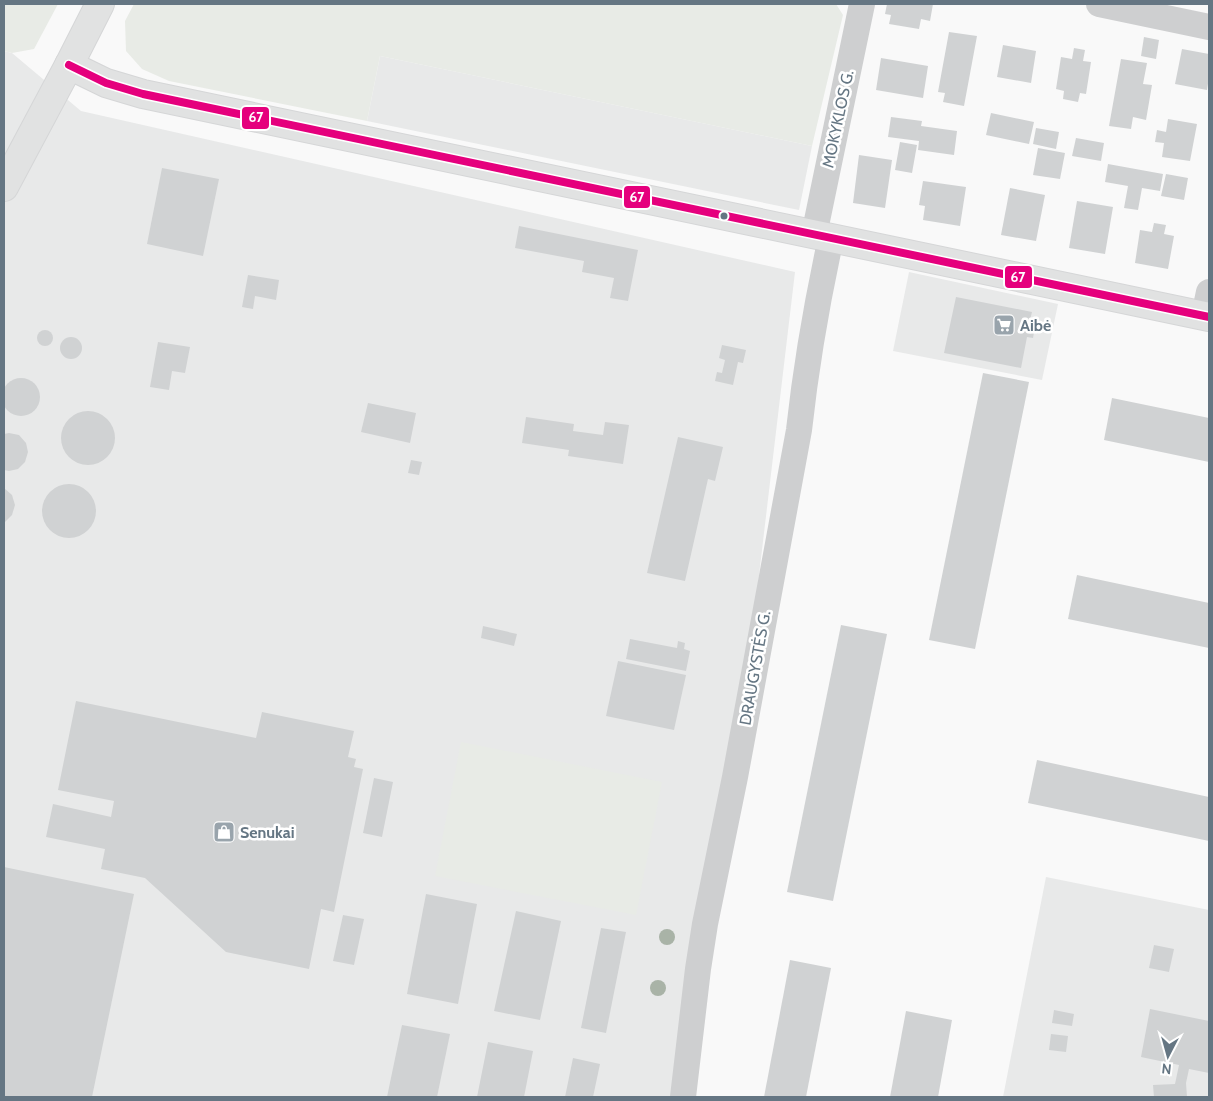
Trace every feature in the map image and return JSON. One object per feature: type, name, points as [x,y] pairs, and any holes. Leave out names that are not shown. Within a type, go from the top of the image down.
[{"type":"street","points":[[4,187],[100,4]]},
{"type":"street","name":"MOKYKLOS G.","points":[[823,237],[862,4]]},
{"type":"street","points":[[1099,4],[1209,27]]},
{"type":"street","points":[[69,65],[106,83],[143,94],[823,237],[1208,308]]},
{"type":"street","name":"DRAUGYSTĖS G.","points":[[683,1097],[698,969],[736,777],[799,430],[805,376],[820,286],[823,237]]},
{"type":"shaded area","points":[[4,4],[58,4],[34,49],[12,53],[4,51]]},
{"type":"shaded area","points":[[134,4],[836,4],[843,15],[812,146],[380,56],[367,121],[169,81],[142,69],[126,51],[125,21]]},
{"type":"shaded area","points":[[4,51],[12,53],[81,111],[795,272],[735,777],[683,1097],[4,1097]]},
{"type":"shaded area","points":[[380,56],[812,146],[799,210],[367,121]]},
{"type":"shaded area","points":[[909,272],[1058,304],[1042,380],[893,351]]},
{"type":"shaded area","points":[[461,742],[662,782],[636,915],[435,876]]},
{"type":"shaded area","points":[[1046,877],[1209,910],[1209,1097],[1003,1097]]},
{"type":"building","points":[[887,4],[933,4],[930,21],[921,19],[919,29],[889,24],[891,15],[885,14]]},
{"type":"building","points":[[949,32],[977,36],[964,106],[943,102],[945,93],[938,92]]},
{"type":"building","points":[[1144,37],[1159,40],[1156,59],[1141,56]]},
{"type":"building","points":[[1003,45],[1036,51],[1031,83],[997,77]]},
{"type":"building","points":[[1074,48],[1085,50],[1083,61],[1091,62],[1086,94],[1080,93],[1078,102],[1063,99],[1064,91],[1056,89],[1061,57],[1072,59]]},
{"type":"building","points":[[1182,49],[1209,54],[1207,90],[1175,84]]},
{"type":"building","points":[[881,58],[928,66],[923,98],[876,90]]},
{"type":"building","points":[[1121,59],[1147,63],[1143,84],[1152,85],[1146,120],[1133,117],[1131,129],[1109,126]]},
{"type":"building","points":[[991,113],[1034,122],[1029,144],[986,135]]},
{"type":"building","points":[[891,117],[922,121],[921,126],[957,131],[954,155],[918,150],[919,141],[888,137]]},
{"type":"building","points":[[1168,119],[1197,124],[1190,161],[1162,157],[1164,143],[1155,142],[1157,130],[1166,132]]},
{"type":"building","points":[[1036,128],[1059,132],[1056,149],[1033,144]]},
{"type":"building","points":[[1076,138],[1104,143],[1101,161],[1072,156]]},
{"type":"building","points":[[900,142],[917,145],[912,173],[895,170]]},
{"type":"building","points":[[1038,148],[1065,153],[1060,179],[1033,175]]},
{"type":"building","points":[[859,155],[892,160],[885,208],[853,203]]},
{"type":"building","points":[[1108,164],[1163,174],[1160,191],[1142,188],[1138,210],[1124,208],[1128,186],[1105,182]]},
{"type":"building","points":[[162,168],[219,179],[203,256],[147,244]]},
{"type":"building","points":[[1166,174],[1188,178],[1184,200],[1161,196]]},
{"type":"building","points":[[923,181],[966,187],[960,226],[923,220],[925,206],[919,205]]},
{"type":"building","points":[[1010,188],[1045,195],[1036,241],[1001,235]]},
{"type":"building","points":[[1077,201],[1113,207],[1105,254],[1069,248]]},
{"type":"building","points":[[1154,223],[1166,225],[1164,234],[1174,236],[1168,269],[1135,263],[1140,230],[1152,232]]},
{"type":"building","points":[[519,226],[638,250],[628,301],[610,298],[614,278],[582,272],[584,261],[515,248]]},
{"type":"building","points":[[248,275],[279,280],[276,300],[255,296],[253,309],[242,307]]},
{"type":"building","points":[[956,297],[1032,312],[1029,324],[1035,326],[1033,338],[1027,337],[1021,368],[944,353]]},
{"type":"building","points":[[42,330],[48,330],[53,335],[51,344],[42,346],[37,341],[37,335]]},
{"type":"building","points":[[67,337],[75,337],[82,344],[82,352],[75,359],[67,359],[60,352],[60,344]]},
{"type":"building","points":[[158,342],[190,347],[185,373],[172,371],[169,390],[150,387]]},
{"type":"building","points":[[722,345],[746,350],[743,363],[738,362],[733,385],[715,381],[717,372],[722,373],[725,360],[719,358]]},
{"type":"building","points":[[983,373],[1029,382],[975,649],[929,640]]},
{"type":"building","points":[[21,378],[34,384],[40,397],[34,410],[21,416],[8,410],[2,397],[8,384]]},
{"type":"building","points":[[1112,398],[1209,418],[1209,462],[1104,440]]},
{"type":"building","points":[[368,403],[416,413],[410,443],[361,432]]},
{"type":"building","points":[[88,411],[98,413],[107,419],[113,428],[115,438],[113,448],[107,457],[98,463],[88,465],[78,463],[69,457],[63,448],[61,438],[63,428],[69,419],[78,413]]},
{"type":"building","points":[[526,417],[574,424],[573,431],[603,435],[605,422],[629,425],[623,464],[568,456],[569,450],[522,443]]},
{"type":"building","points":[[4,434],[19,435],[26,443],[28,452],[25,462],[18,469],[9,471],[4,470]]},
{"type":"building","points":[[678,437],[723,447],[715,481],[708,479],[685,581],[647,573]]},
{"type":"building","points":[[411,460],[422,462],[419,475],[408,473]]},
{"type":"building","points":[[69,484],[79,486],[88,492],[94,501],[96,511],[94,521],[88,530],[79,536],[69,538],[59,536],[50,530],[44,521],[42,511],[44,501],[50,492],[59,486]]},
{"type":"building","points":[[4,488],[12,495],[15,505],[12,515],[4,523]]},
{"type":"building","points":[[1077,575],[1209,603],[1209,648],[1068,619]]},
{"type":"building","points":[[841,625],[887,634],[833,901],[787,892]]},
{"type":"building","points":[[483,626],[517,634],[514,646],[481,638]]},
{"type":"building","points":[[630,639],[677,648],[678,641],[685,643],[684,649],[690,651],[686,671],[626,659]]},
{"type":"building","points":[[618,661],[686,675],[674,730],[606,716]]},
{"type":"building","name":"Senukai","points":[[76,701],[256,738],[262,712],[354,731],[348,757],[356,759],[354,767],[363,769],[334,912],[321,909],[309,969],[226,952],[145,878],[101,869],[105,849],[46,837],[53,804],[111,817],[114,801],[58,790]]},
{"type":"building","points":[[1037,760],[1209,797],[1209,841],[1028,803]]},
{"type":"building","points":[[374,778],[393,782],[382,837],[363,833]]},
{"type":"building","points":[[4,867],[134,894],[92,1097],[4,1097]]},
{"type":"building","points":[[426,894],[477,904],[458,1004],[407,994]]},
{"type":"building","points":[[516,911],[561,921],[540,1020],[494,1011]]},
{"type":"building","points":[[343,915],[364,919],[354,965],[333,961]]},
{"type":"building","points":[[601,928],[626,932],[606,1033],[581,1028]]},
{"type":"building","points":[[1154,945],[1174,949],[1169,972],[1149,968]]},
{"type":"building","points":[[790,960],[831,968],[806,1097],[764,1097]]},
{"type":"building","points":[[1150,1009],[1209,1021],[1209,1073],[1189,1069],[1186,1083],[1187,1097],[1154,1097],[1153,1085],[1175,1084],[1179,1065],[1141,1057]]},
{"type":"building","points":[[1054,1010],[1074,1014],[1072,1026],[1052,1023]]},
{"type":"building","points":[[906,1011],[952,1020],[938,1097],[890,1097]]},
{"type":"building","points":[[402,1025],[450,1034],[437,1097],[387,1097]]},
{"type":"building","points":[[1051,1034],[1068,1036],[1066,1052],[1049,1050]]},
{"type":"building","points":[[488,1042],[533,1051],[524,1097],[477,1097]]},
{"type":"building","points":[[573,1058],[600,1064],[593,1097],[565,1097]]},
{"type":"transit line","name":"67","points":[[69,65],[106,83],[143,94],[1209,317]]},
{"type":"place","name":"Aibė","points":[[1004,325]]},
{"type":"place","name":"Senukai","points":[[224,832]]}]
